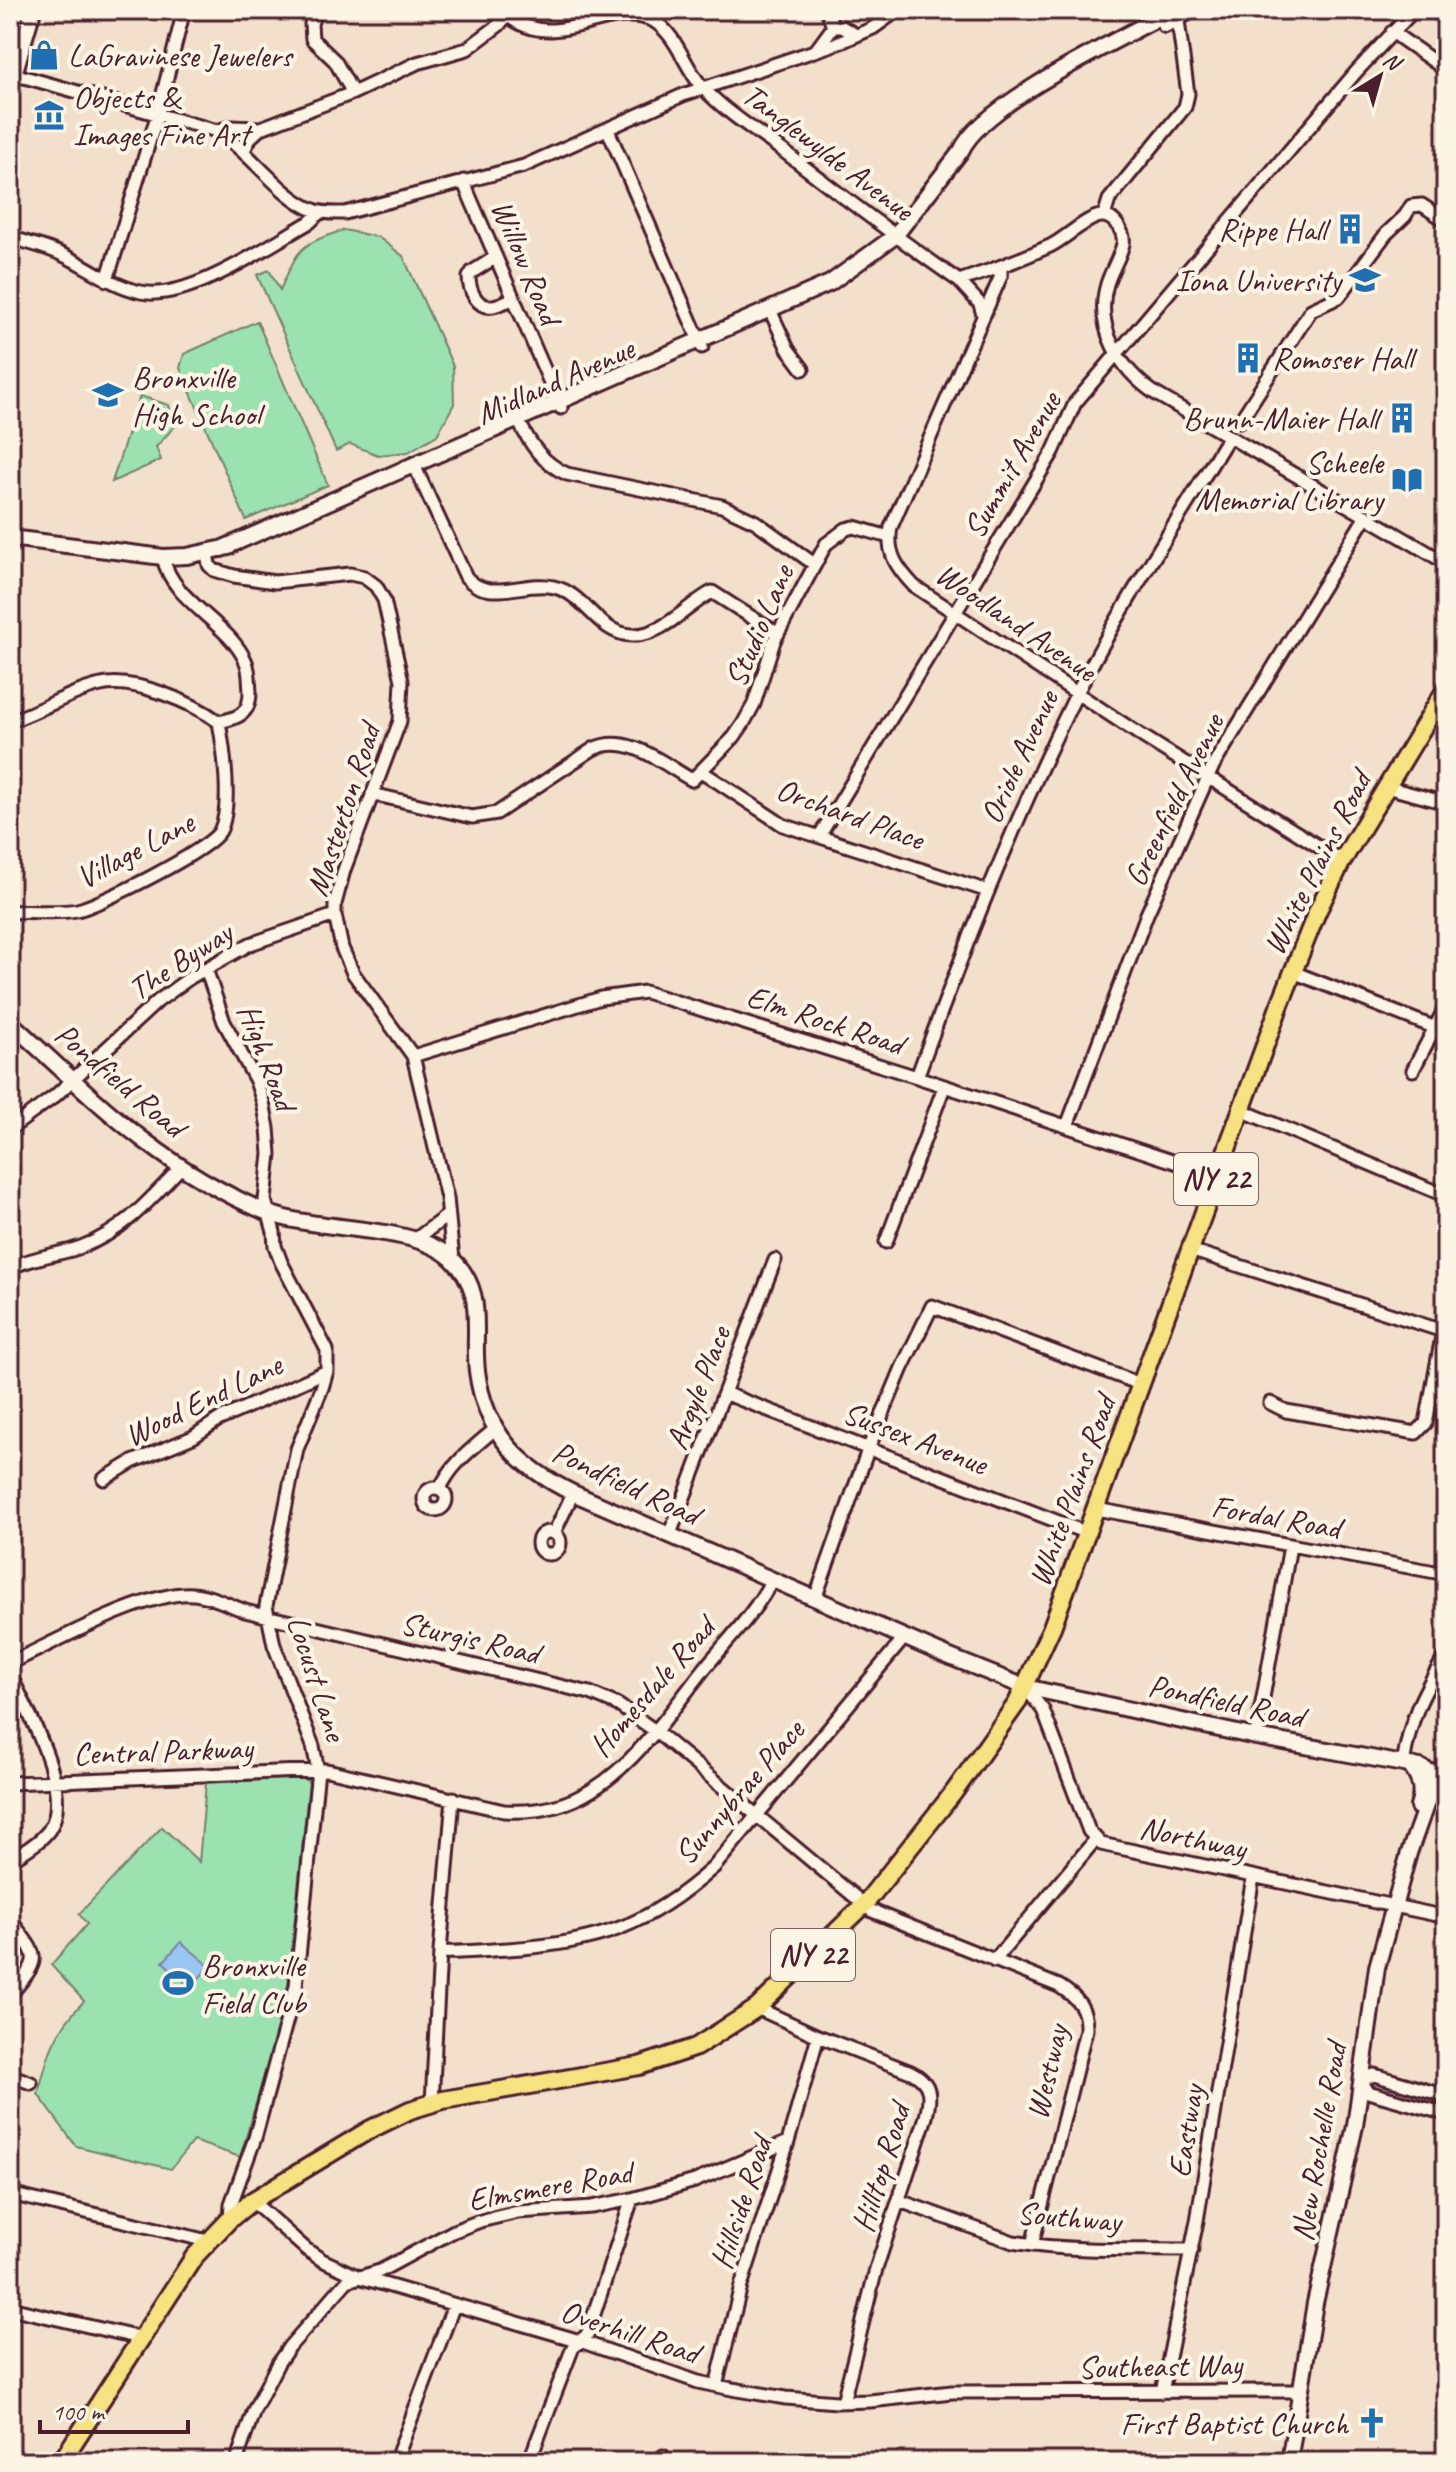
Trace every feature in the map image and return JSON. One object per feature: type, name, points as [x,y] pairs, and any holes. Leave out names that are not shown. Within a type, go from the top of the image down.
[{"type":"main road","name":"White Plains Road","points":[[432,2103],[639,2066],[678,2055],[714,2037],[757,2008],[864,1905],[975,1764],[1025,1687],[1052,1627],[1241,1110],[1317,912],[1342,861],[1446,689]]},
{"type":"main road","name":"NY 22","points":[[61,2462],[180,2276],[230,2219],[252,2201],[369,2130],[432,2103]]},
{"type":"street","points":[[10,237],[59,253],[107,280],[151,293],[182,288],[218,273],[310,222],[320,212],[293,197],[244,150],[217,131],[158,113],[11,79],[33,10]]},
{"type":"street","points":[[107,280],[158,113],[184,10]]},
{"type":"street","points":[[316,10],[311,24],[312,39],[335,61],[353,93]]},
{"type":"street","points":[[827,10],[833,27]]},
{"type":"street","points":[[244,150],[249,139],[261,128],[353,93],[417,63],[467,49],[499,25],[506,12],[527,27],[545,30],[620,14],[644,16],[665,31],[703,88],[856,35],[873,28],[898,10]]},
{"type":"street","name":"Midland Avenue","points":[[10,538],[163,557],[214,551],[772,314],[830,283],[895,236],[961,151],[1021,105],[1176,13],[1192,10]]},
{"type":"street","name":"Summit Avenue","points":[[820,835],[1053,452],[1075,403],[1414,10]]},
{"type":"street","points":[[1104,216],[1109,200],[1185,107],[1188,94],[1176,13]]},
{"type":"street","points":[[833,27],[842,27],[856,35]]},
{"type":"street","points":[[816,50],[833,27]]},
{"type":"street","points":[[1392,32],[1446,70]]},
{"type":"street","name":"Tanglewylde Avenue","points":[[320,212],[345,213],[524,166],[703,88],[895,236],[959,281]]},
{"type":"street","points":[[217,131],[231,127],[261,128]]},
{"type":"street","points":[[608,130],[700,344]]},
{"type":"street","name":"Willow Road","points":[[463,181],[559,405]]},
{"type":"street","points":[[1240,421],[1311,310],[1339,297],[1411,206],[1422,205],[1446,221]]},
{"type":"street","points":[[983,315],[980,304],[959,281],[1054,244],[1090,220],[1104,216]]},
{"type":"street","points":[[1104,216],[1119,227],[1123,243],[1105,295],[1107,330],[1117,354],[1132,376],[1144,386],[1446,563]]},
{"type":"street","points":[[496,257],[472,272],[469,277],[472,294],[485,305],[493,306],[514,299]]},
{"type":"street","points":[[889,537],[898,506],[1001,276],[1001,267]]},
{"type":"street","points":[[772,314],[788,349],[803,369]]},
{"type":"street","points":[[1107,330],[1124,335],[1134,332]]},
{"type":"street","points":[[520,423],[537,452],[554,468],[567,474],[722,506],[756,522],[814,564]]},
{"type":"street","name":"Oriole Avenue","points":[[917,1077],[988,891],[1077,694],[1148,568],[1229,436]]},
{"type":"street","points":[[415,468],[466,577],[478,588],[498,590],[544,585],[563,589],[586,604],[602,623],[630,635],[658,628],[712,592],[778,634]]},
{"type":"street","name":"Greenfield Avenue","points":[[1067,1126],[1147,914],[1208,776],[1366,516]]},
{"type":"street","name":"Studio Lane","points":[[697,776],[743,724],[754,704],[778,634],[826,544],[846,529],[854,527],[889,537]]},
{"type":"street","name":"Woodland Avenue","points":[[889,537],[889,549],[901,572],[914,586],[1077,694],[1342,861]]},
{"type":"street","name":"Masterton Road","points":[[214,551],[209,565],[214,570],[234,576],[275,582],[350,574],[364,577],[376,586],[384,600],[400,672],[403,700],[400,721],[339,887],[335,915],[342,948],[353,973],[413,1056],[439,1160],[453,1260]]},
{"type":"street","points":[[10,718],[19,718],[96,686],[115,683],[186,703],[219,722],[239,718],[248,708],[247,665],[235,646],[170,577],[163,557]]},
{"type":"street","name":"Village Lane","points":[[10,912],[67,912],[99,904],[212,841],[223,822],[226,785],[219,722]]},
{"type":"street","name":"Orchard Place","points":[[372,794],[472,817],[485,817],[497,813],[593,749],[611,743],[634,747],[697,776],[773,820],[988,891]]},
{"type":"street","points":[[1386,787],[1446,803]]},
{"type":"street","name":"The Byway","points":[[10,1129],[37,1111],[158,1001],[206,969],[250,944],[335,915]]},
{"type":"street","name":"High Road","points":[[206,969],[224,1022],[256,1081],[263,1102],[270,1154],[265,1200],[268,1213]]},
{"type":"street","points":[[1293,972],[1440,1030]]},
{"type":"street","name":"Elm Rock Road","points":[[413,1056],[601,998],[645,992],[1217,1176]]},
{"type":"street","points":[[1413,1070],[1440,1030],[1446,1006]]},
{"type":"street","name":"Pondfield Road","points":[[10,1022],[125,1128],[181,1167],[268,1213],[416,1239],[440,1249],[470,1280],[476,1303],[477,1370],[484,1403],[503,1441],[530,1470],[573,1493],[904,1638],[1025,1687],[1407,1766]]},
{"type":"street","points":[[886,1242],[944,1087]]},
{"type":"street","points":[[1241,1110],[1446,1196]]},
{"type":"street","points":[[10,1268],[81,1247],[114,1232],[132,1219],[181,1167]]},
{"type":"street","points":[[268,1213],[281,1262],[327,1350],[327,1371]]},
{"type":"street","points":[[416,1239],[448,1215]]},
{"type":"street","points":[[1190,1250],[1444,1331],[1426,1423],[1416,1433],[1286,1411],[1270,1403]]},
{"type":"street","name":"Argyle Place","points":[[670,1534],[775,1260]]},
{"type":"street","points":[[815,1599],[869,1447],[932,1306],[1140,1384]]},
{"type":"street","name":"Wood End Lane","points":[[104,1479],[132,1462],[193,1437],[218,1420],[327,1371]]},
{"type":"street","name":"Locust Lane","points":[[230,2219],[231,2204],[255,2138],[296,1986],[318,1770],[313,1746],[284,1677],[266,1606],[297,1449],[327,1371]]},
{"type":"street","name":"Sussex Avenue","points":[[724,1393],[1087,1533]]},
{"type":"street","points":[[440,1489],[457,1462],[496,1428]]},
{"type":"street","points":[[554,1533],[573,1493]]},
{"type":"street","name":"Fordal Road","points":[[1096,1509],[1446,1574]]},
{"type":"street","points":[[1256,1737],[1290,1546]]},
{"type":"street","name":"Homesdale Road","points":[[318,1770],[504,1811],[550,1808],[589,1792],[625,1764],[760,1601],[772,1580]]},
{"type":"street","name":"Sturgis Road","points":[[10,1663],[131,1608],[170,1595],[201,1595],[267,1617],[590,1693],[618,1705],[654,1730],[864,1905]]},
{"type":"street","name":"Sunnybrae Place","points":[[440,1952],[571,1943],[627,1927],[683,1895],[714,1867],[904,1638]]},
{"type":"street","points":[[1446,1655],[1415,1709],[1409,1728],[1407,1766],[1430,1772],[1446,1768]]},
{"type":"street","points":[[10,1674],[48,1759],[58,1800],[57,1814],[43,1836],[10,1861]]},
{"type":"street","name":"Northway","points":[[1025,1687],[1043,1710],[1095,1840],[1110,1847],[1446,1917]]},
{"type":"street","name":"New Rochelle Road","points":[[1407,1766],[1417,1775],[1422,1789],[1415,1835]]},
{"type":"street","name":"Central Parkway","points":[[10,1783],[318,1770]]},
{"type":"street","name":"New Rochelle Road","points":[[1289,2462],[1315,2303],[1349,2158],[1377,1967],[1431,1791],[1433,1779],[1430,1772]]},
{"type":"street","points":[[432,2103],[453,1798]]},
{"type":"street","points":[[994,1961],[1095,1840]]},
{"type":"street","name":"Eastway","points":[[1162,2392],[1192,2250],[1253,1877]]},
{"type":"street","name":"Westway","points":[[864,1905],[1068,1992],[1081,2004],[1086,2017],[1086,2030],[1032,2245]]},
{"type":"street","points":[[10,1919],[33,1952],[35,1961],[28,1975],[10,1995]]},
{"type":"street","name":"Hilltop Road","points":[[757,2008],[818,2036],[911,2072],[928,2086],[930,2098],[926,2117],[876,2269],[843,2402]]},
{"type":"street","name":"Hillside Road","points":[[716,2386],[741,2286],[788,2142],[818,2036]]},
{"type":"street","points":[[10,2075],[31,2083]]},
{"type":"street","points":[[1446,2096],[1374,2075],[1361,2080],[1368,2092],[1446,2114]]},
{"type":"street","name":"Elmsmere Road","points":[[236,2462],[254,2410],[289,2347],[347,2281],[380,2271],[454,2231],[489,2218],[518,2212],[592,2207],[632,2199],[695,2181],[788,2142]]},
{"type":"street","points":[[10,2194],[208,2241]]},
{"type":"street","points":[[529,2462],[573,2347],[587,2335],[632,2199]]},
{"type":"street","name":"Overhill Road","points":[[252,2201],[307,2250],[359,2277],[580,2341],[716,2386],[786,2398],[843,2402],[952,2392],[1022,2394]]},
{"type":"street","name":"Southway","points":[[900,2201],[1013,2242],[1065,2248],[1192,2250]]},
{"type":"street","points":[[395,2462],[454,2305]]},
{"type":"street","points":[[10,2308],[140,2338]]},
{"type":"street","name":"Southeast Way","points":[[1022,2394],[1299,2391]]},
{"type":"green space","points":[[344,230],[378,237],[403,256],[453,366],[454,404],[437,435],[408,452],[378,455],[350,444],[336,451],[257,275],[269,270],[280,290],[302,250],[317,240]]},
{"type":"green space","points":[[257,321],[328,485],[246,520],[180,368],[184,354]]},
{"type":"green space","points":[[140,396],[169,405],[175,426],[156,447],[161,460],[112,482]]},
{"type":"green space","name":"Bronxville Field Club","points":[[304,1778],[309,1783],[286,2003],[240,2157],[193,2141],[171,2169],[76,2146],[38,2094],[54,2044],[65,2023],[84,2001],[51,1965],[87,1924],[79,1914],[162,1827],[199,1862],[206,1783]]},
{"type":"water","points":[[181,1942],[210,1966],[189,1989],[163,1962]]},
{"type":"place","name":"LaGravinese Jewelers","points":[[44,55]]},
{"type":"place","name":"Objects & Images Fine Art","points":[[49,115]]},
{"type":"place","name":"Rippe Hall","points":[[1350,229]]},
{"type":"place","name":"Iona University","points":[[1365,280]]},
{"type":"place","name":"Romoser Hall","points":[[1248,358]]},
{"type":"place","name":"Bronxville High School","points":[[108,395]]},
{"type":"place","name":"Brunn-Maier Hall","points":[[1402,418]]},
{"type":"place","name":"Scheele Memorial Library","points":[[1407,480]]},
{"type":"place","name":"Bronxville Field Club","points":[[178,1983]]},
{"type":"place","name":"First Baptist Church","points":[[1372,2423]]}]
